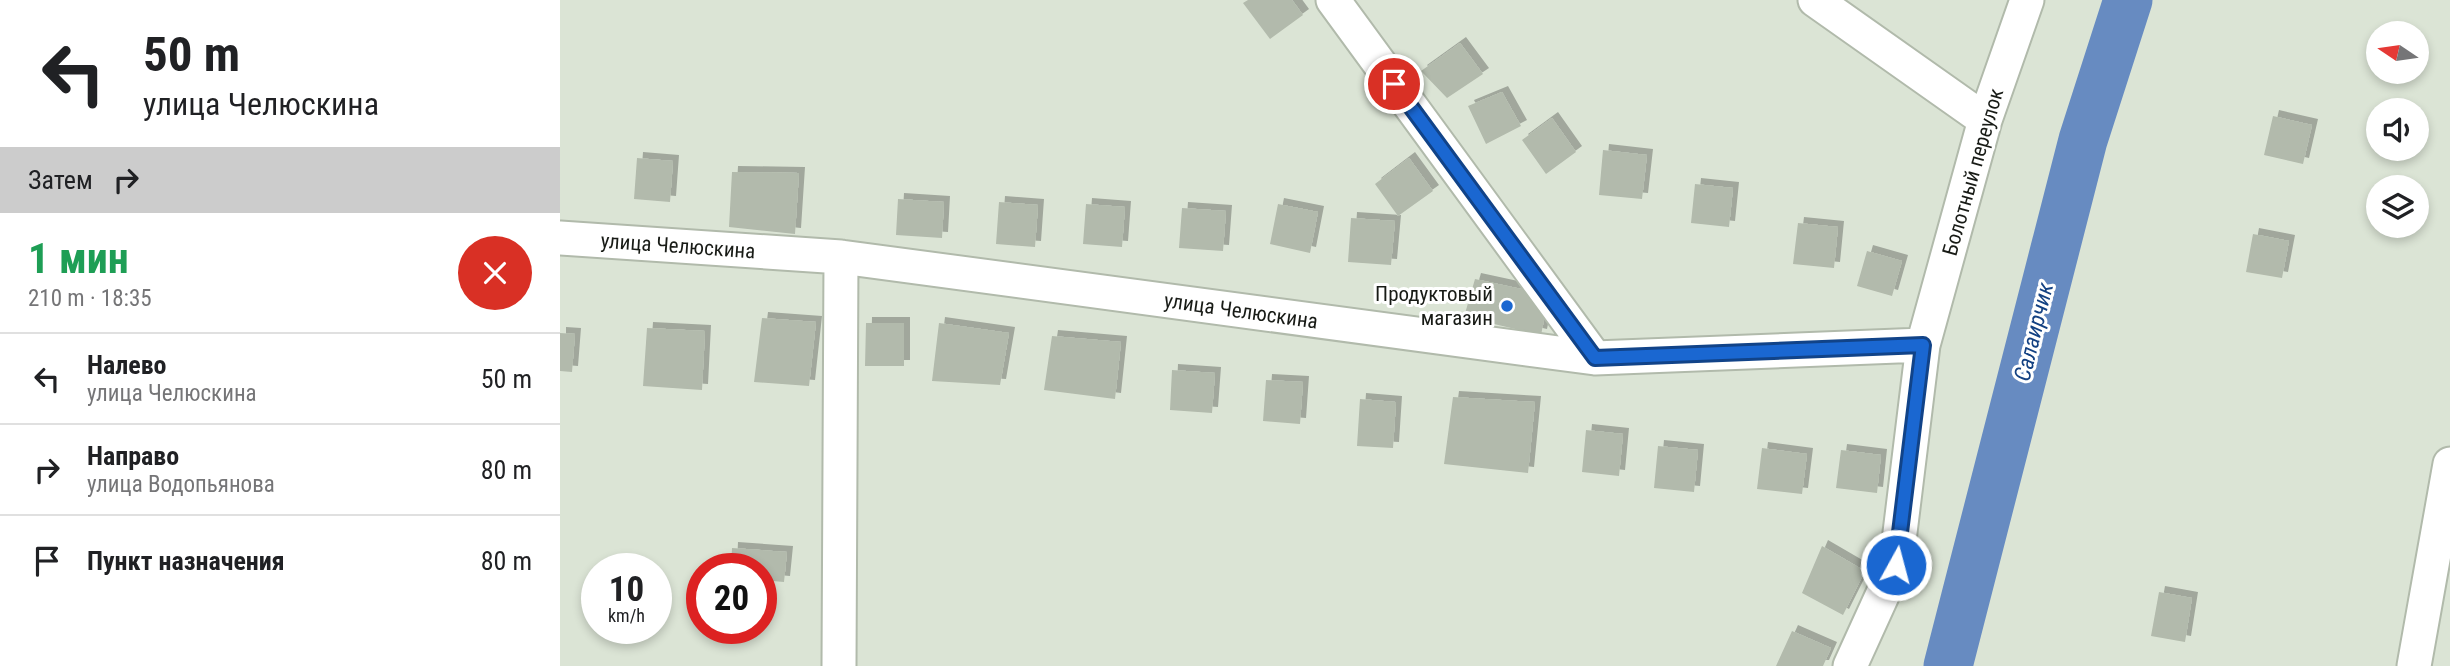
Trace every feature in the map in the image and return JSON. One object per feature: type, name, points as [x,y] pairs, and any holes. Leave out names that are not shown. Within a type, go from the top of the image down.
[{"type":"lane","points":[[1333,0],[1595,358]]},
{"type":"lane","points":[[1815,0],[1985,120]]},
{"type":"lane","name":"Болотный переулок","points":[[1850,666],[1896,565],[1923,345],[1985,120],[2027,0]]},
{"type":"lane","name":"улица Челюскина","points":[[560,238],[841,257],[1595,358],[1923,345]]},
{"type":"lane","points":[[839,666],[841,257]]},
{"type":"lane","points":[[2414,666],[2450,464]]},
{"type":"building","points":[[1248,0],[1292,0],[1303,15],[1270,39],[1243,3]]},
{"type":"building","points":[[1460,43],[1483,74],[1447,98],[1421,71]]},
{"type":"building","points":[[1502,92],[1521,126],[1486,144],[1468,106]]},
{"type":"building","points":[[2273,116],[2312,125],[2303,164],[2264,155]]},
{"type":"building","points":[[1552,118],[1576,152],[1546,174],[1522,140]]},
{"type":"building","points":[[1603,150],[1647,155],[1642,199],[1599,195]]},
{"type":"building","points":[[637,158],[673,161],[670,202],[634,199]]},
{"type":"building","points":[[1409,158],[1433,191],[1398,216],[1375,184]]},
{"type":"building","points":[[732,172],[799,173],[795,234],[729,227]]},
{"type":"building","points":[[1695,184],[1733,188],[1729,227],[1691,223]]},
{"type":"building","points":[[898,199],[944,202],[942,238],[896,235]]},
{"type":"building","points":[[999,202],[1038,205],[1035,247],[996,244]]},
{"type":"building","points":[[1086,204],[1125,207],[1122,247],[1083,244]]},
{"type":"building","points":[[1278,204],[1318,212],[1310,253],[1270,244]]},
{"type":"building","points":[[1182,208],[1226,211],[1223,251],[1179,248]]},
{"type":"building","points":[[1351,218],[1395,221],[1391,265],[1348,262]]},
{"type":"building","points":[[1798,223],[1838,227],[1834,268],[1793,264]]},
{"type":"building","points":[[2253,234],[2289,241],[2282,278],[2246,272]]},
{"type":"building","points":[[1867,251],[1902,261],[1892,296],[1857,286]]},
{"type":"building","name":"Продуктовый магазин","points":[[1475,279],[1549,295],[1541,335],[1464,317]]},
{"type":"building","points":[[762,318],[816,322],[809,386],[754,382]]},
{"type":"building","points":[[866,323],[904,323],[904,366],[865,366]]},
{"type":"building","points":[[939,323],[1009,333],[1000,385],[932,381]]},
{"type":"building","points":[[647,328],[705,331],[702,390],[643,386]]},
{"type":"building","points":[[560,333],[575,334],[572,372],[560,371]]},
{"type":"building","points":[[1052,336],[1121,342],[1115,399],[1044,390]]},
{"type":"building","points":[[1172,370],[1215,373],[1212,413],[1170,410]]},
{"type":"building","points":[[1266,380],[1303,382],[1300,424],[1263,421]]},
{"type":"building","points":[[1453,397],[1535,402],[1528,473],[1444,464]]},
{"type":"building","points":[[1360,399],[1396,402],[1393,448],[1357,446]]},
{"type":"building","points":[[1586,430],[1623,434],[1619,476],[1582,472]]},
{"type":"building","points":[[1658,446],[1698,450],[1694,492],[1654,488]]},
{"type":"building","points":[[1762,448],[1807,454],[1802,494],[1757,489]]},
{"type":"building","points":[[1841,450],[1881,455],[1877,493],[1836,488]]},
{"type":"building","points":[[1822,546],[1865,571],[1843,615],[1802,593]]},
{"type":"building","points":[[732,548],[787,552],[784,582],[777,581],[777,553],[732,553]]},
{"type":"building","points":[[2159,592],[2192,598],[2185,642],[2151,636]]},
{"type":"building","points":[[1792,631],[1831,648],[1823,666],[1776,666]]},
{"type":"waterway","name":"Салаирчик","points":[[1948,666],[2083,140],[2128,0]]},
{"type":"place","name":"Продуктовый магазин","points":[[1507,306]]},
{"type":"route","points":[[1394,84],[1595,358],[1923,345],[1896,565]]}]
